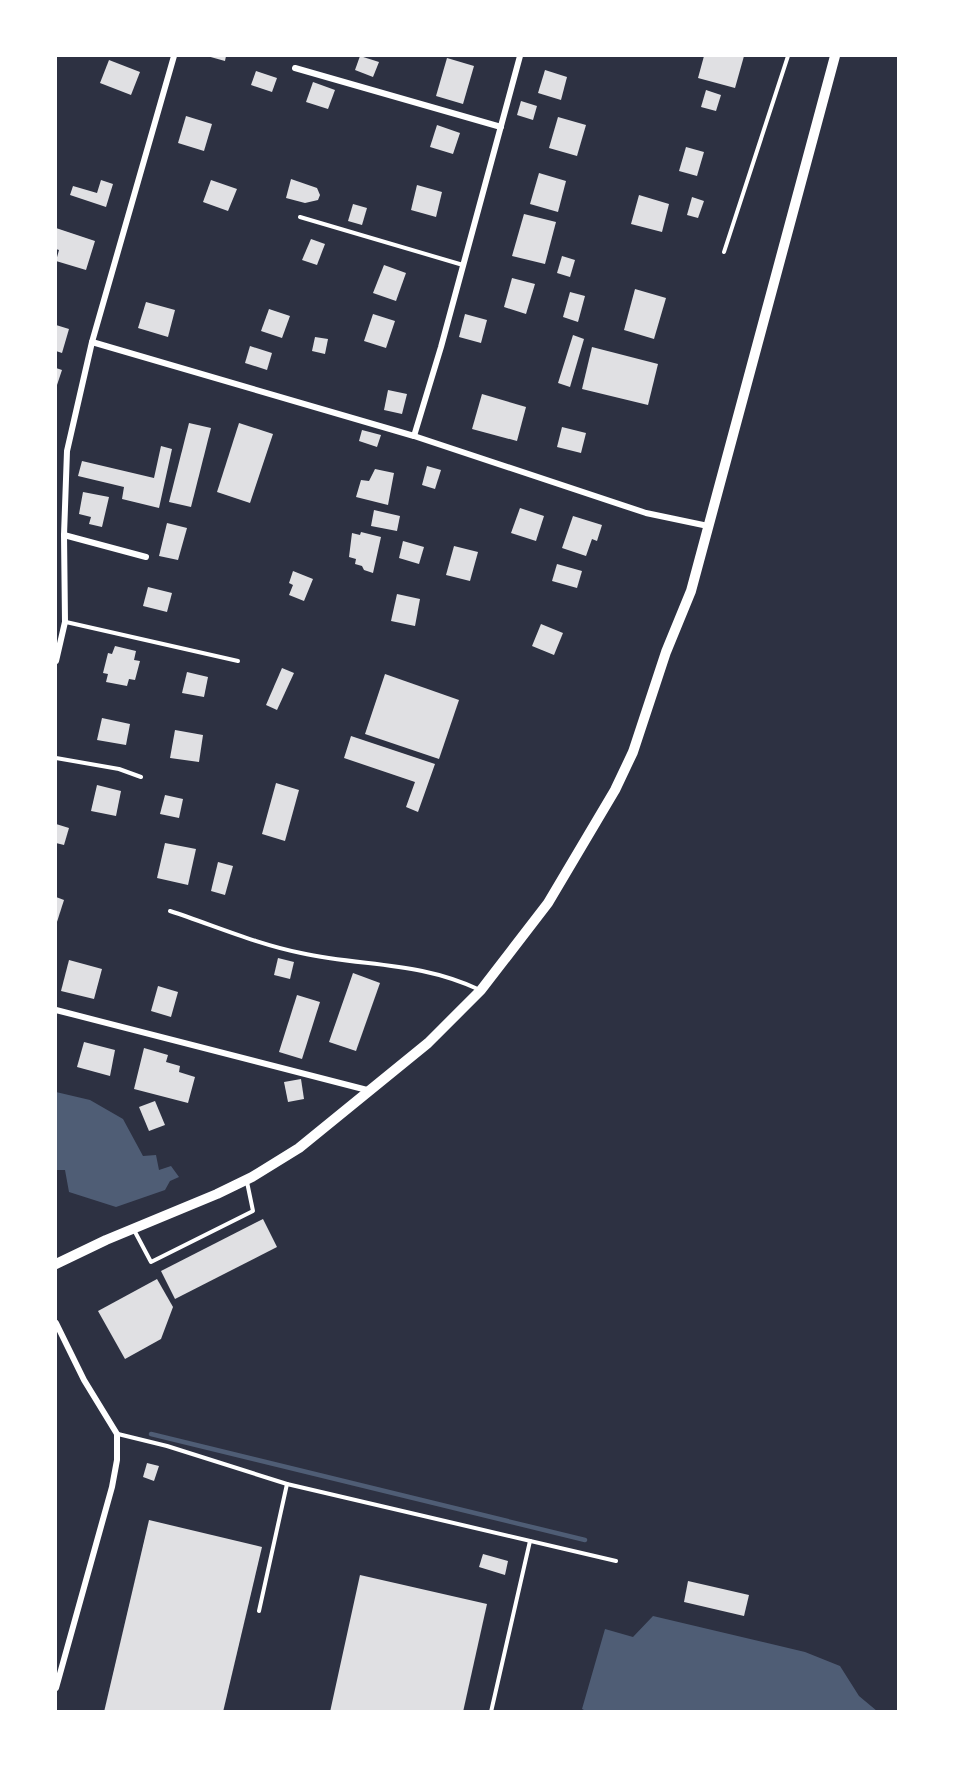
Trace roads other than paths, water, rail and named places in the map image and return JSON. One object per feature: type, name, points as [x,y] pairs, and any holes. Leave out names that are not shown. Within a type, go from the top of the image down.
[{"type":"main road","points":[[56,1264],[247,1180],[299,1148],[428,1042],[481,990],[548,903],[615,790],[633,752],[666,652],[691,591],[834,56]]},
{"type":"street","points":[[56,661],[65,622],[64,535],[67,451],[92,342],[174,56]]},
{"type":"street","points":[[414,436],[520,56]]},
{"type":"street","points":[[295,68],[501,127]]},
{"type":"street","points":[[92,342],[414,436],[646,513],[708,526]]},
{"type":"street","points":[[64,535],[146,557]]},
{"type":"street","points":[[56,1010],[371,1091]]},
{"type":"street","points":[[56,1323],[84,1380],[117,1434],[117,1460],[112,1487],[56,1688]]},
{"type":"lane","points":[[724,252],[788,56]]},
{"type":"lane","points":[[300,217],[463,265]]},
{"type":"lane","points":[[65,622],[238,661]]},
{"type":"lane","points":[[56,758],[119,769],[141,777]]},
{"type":"lane","points":[[170,911],[278,948],[303,954],[393,964],[451,976],[481,990]]},
{"type":"lane","points":[[134,1229],[151,1262],[253,1211],[247,1180]]},
{"type":"lane","points":[[117,1434],[167,1446],[287,1484],[616,1561]]},
{"type":"lane","points":[[259,1611],[287,1484]]},
{"type":"lane","points":[[491,1712],[530,1541]]},
{"type":"water","points":[[56,1092],[90,1100],[123,1119],[143,1156],[156,1155],[159,1170],[171,1166],[179,1177],[170,1181],[165,1190],[116,1207],[69,1192],[65,1170],[56,1170]]},
{"type":"water","points":[[653,1616],[805,1652],[840,1666],[859,1696],[877,1711],[588,1712],[582,1709],[605,1629],[633,1637]]},
{"type":"waterway","points":[[151,1434],[585,1540]]}]
